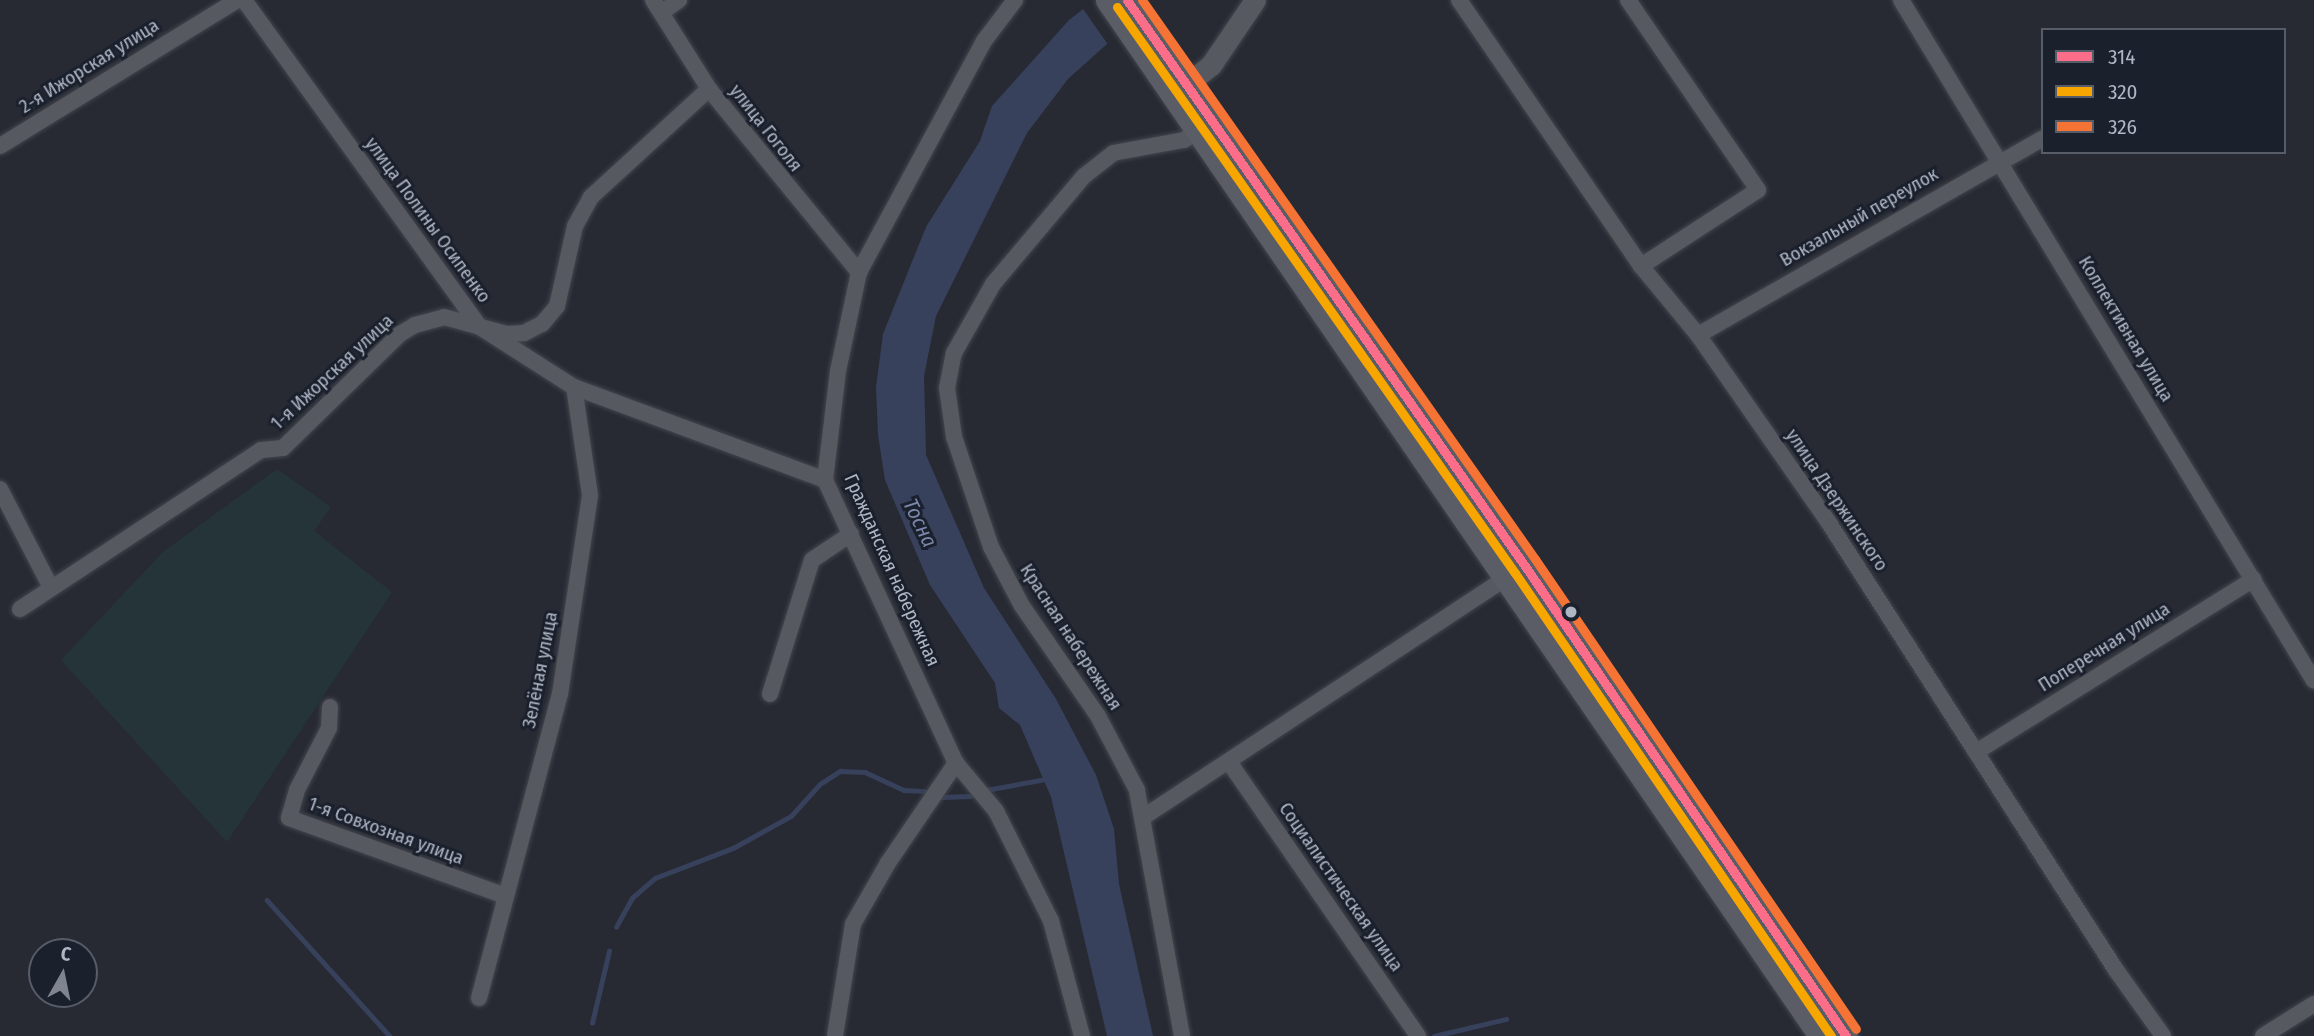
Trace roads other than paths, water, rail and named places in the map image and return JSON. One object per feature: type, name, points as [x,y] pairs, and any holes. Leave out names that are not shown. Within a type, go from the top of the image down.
[{"type":"main road","points":[[1107,0],[1180,90],[1515,572],[1820,1036]]},
{"type":"main road","points":[[1127,0],[1162,66]]},
{"type":"main road","points":[[1180,90],[1199,130],[1846,1036]]},
{"type":"street","name":"2-я Ижорская улица","points":[[0,146],[237,0]]},
{"type":"street","name":"улица Полины Осипенко","points":[[244,0],[480,327],[574,387],[825,481]]},
{"type":"street","points":[[658,6],[679,0]]},
{"type":"street","name":"Гражданская набережная","points":[[1015,0],[984,41],[859,272],[838,371],[825,481],[956,763],[996,811],[1051,921],[1082,1036]]},
{"type":"street","points":[[1180,90],[1211,65],[1255,0]]},
{"type":"street","name":"улица Дзержинского","points":[[1459,0],[1641,266],[1699,335],[1829,523],[2116,970],[2164,1036]]},
{"type":"street","points":[[1628,0],[1758,190],[1641,266]]},
{"type":"street","name":"Коллективная улица","points":[[1902,0],[2314,681]]},
{"type":"street","name":"улица Гоголя","points":[[658,6],[709,89],[859,272]]},
{"type":"street","name":"1-я Ижорская улица","points":[[20,609],[50,586],[261,450],[283,448],[400,334],[415,325],[444,317],[507,334],[524,333],[542,324],[557,306],[575,226],[591,197],[709,89]]},
{"type":"street","name":"Красная набережная","points":[[1182,1036],[1145,816],[1137,790],[1098,716],[1022,606],[991,547],[954,437],[947,388],[954,353],[993,284],[1084,176],[1113,153],[1184,140],[1199,130]]},
{"type":"street","name":"Вокзальный переулок","points":[[1699,335],[1998,160],[2041,139]]},
{"type":"street","name":"Зелёная улица","points":[[479,998],[503,895],[561,694],[590,495],[574,387]]},
{"type":"street","points":[[0,489],[50,586]]},
{"type":"street","points":[[770,694],[812,560],[851,534]]},
{"type":"street","points":[[1145,816],[1515,572]]},
{"type":"street","name":"Поперечная улица","points":[[1976,752],[2254,579]]},
{"type":"street","name":"1-я Совхозная улица","points":[[330,707],[328,728],[297,790],[289,818],[503,895]]},
{"type":"street","name":"Социалистическая улица","points":[[1229,762],[1418,1036]]},
{"type":"street","points":[[835,1036],[853,924],[888,863],[956,763]]},
{"type":"street","points":[[2263,1036],[2314,1004]]},
{"type":"water","name":"Тосна","points":[[1095,0],[1156,0],[1068,79],[1027,133],[936,316],[924,376],[926,455],[984,588],[1056,699],[1096,775],[1114,829],[1119,884],[1153,1036],[1107,1036],[1051,797],[1020,725],[999,708],[995,683],[930,585],[885,480],[878,435],[876,387],[883,334],[926,227],[980,141],[992,106],[1069,20]]},
{"type":"waterway","points":[[616,927],[632,898],[655,878],[733,848],[791,816],[820,784],[840,771],[865,772],[904,790],[925,791]]},
{"type":"waterway","points":[[986,790],[1046,779]]},
{"type":"waterway","points":[[941,797],[970,796]]},
{"type":"waterway","points":[[267,900],[390,1036]]},
{"type":"waterway","points":[[592,1023],[609,951]]},
{"type":"waterway","points":[[1434,1036],[1506,1019]]}]
